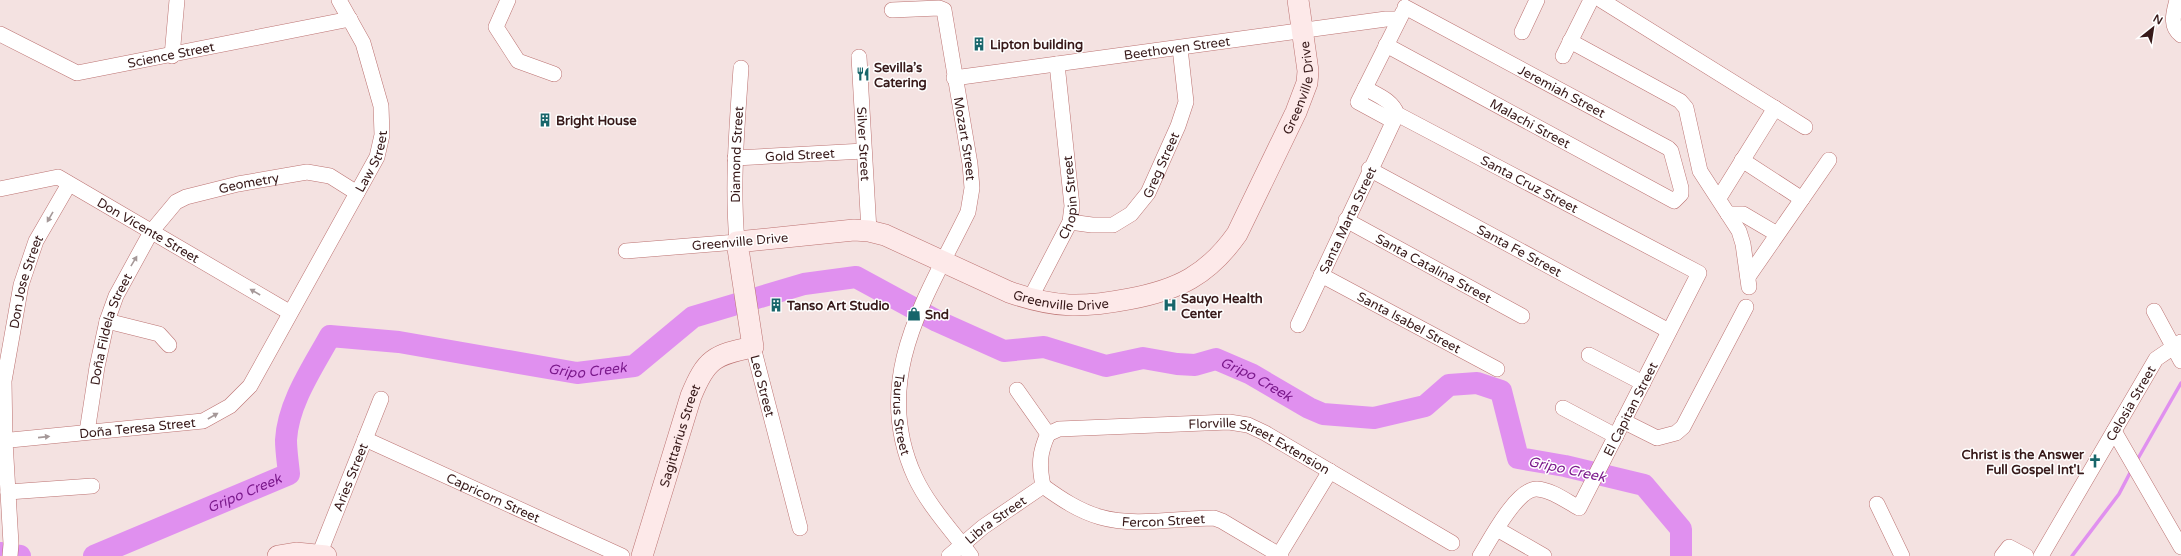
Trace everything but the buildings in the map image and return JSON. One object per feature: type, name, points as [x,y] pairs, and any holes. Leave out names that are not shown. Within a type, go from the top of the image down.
[{"type":"street","points":[[172,56],[177,0]]},
{"type":"street","name":"Law Street","points":[[289,312],[377,157],[382,135],[381,106],[363,43],[340,0]]},
{"type":"street","points":[[508,0],[496,27],[518,61],[554,74]]},
{"type":"street","name":"Greenville Drive","points":[[626,251],[737,242],[854,230],[869,231],[885,235],[943,263],[1030,299],[1068,306],[1085,306],[1148,296],[1172,289],[1185,283],[1216,261],[1237,234],[1303,97],[1308,71],[1298,0]]},
{"type":"street","points":[[1522,32],[1536,0]]},
{"type":"street","points":[[1563,56],[1591,0]]},
{"type":"street","points":[[1602,0],[1805,127]]},
{"type":"street","points":[[2177,0],[2173,25],[2176,31],[2181,35]]},
{"type":"street","name":"Mozart Street","points":[[892,10],[939,8],[944,10],[954,78],[970,164],[972,188],[968,212],[943,263]]},
{"type":"street","points":[[1365,88],[1404,9]]},
{"type":"street","name":"Beethoven Street","points":[[954,78],[1386,19],[1404,9]]},
{"type":"street","name":"Jeremiah Street","points":[[1404,9],[1668,148],[1671,151],[1681,188],[1681,194],[1674,200]]},
{"type":"street","name":"Science Street","points":[[0,34],[77,73],[172,56],[350,19]]},
{"type":"street","points":[[1570,41],[1680,101],[1686,108],[1700,171],[1719,198],[1739,231],[1743,244],[1748,282],[1777,234],[1830,160]]},
{"type":"street","name":"Malachi Street","points":[[1386,45],[1674,200]]},
{"type":"street","name":"Greg Street","points":[[1070,222],[1092,225],[1113,225],[1131,214],[1148,193],[1178,126],[1186,102],[1180,48]]},
{"type":"street","name":"Silver Street","points":[[859,56],[869,231]]},
{"type":"street","name":"Chopin Street","points":[[1030,299],[1070,222],[1072,206],[1071,183],[1057,64]]},
{"type":"street","name":"Diamond Street","points":[[737,242],[735,216],[735,158],[741,68]]},
{"type":"street","name":"Santa Cruz Street","points":[[1395,118],[1394,108],[1389,102],[1365,88],[1358,102],[1395,118],[1699,273]]},
{"type":"street","points":[[1719,198],[1775,108]]},
{"type":"street","name":"Santa Marta Street","points":[[1298,325],[1369,170],[1395,118]]},
{"type":"street","name":"Gold Street","points":[[735,158],[864,151]]},
{"type":"street","points":[[1742,160],[1802,200]]},
{"type":"street","name":"Santa Fe Street","points":[[1369,170],[1670,331]]},
{"type":"street","name":"Geometry","points":[[151,232],[176,202],[186,197],[238,184],[307,172],[330,176],[357,193]]},
{"type":"street","name":"Don Vicente Street","points":[[0,189],[58,177],[289,312]]},
{"type":"street","name":"Don Jose Street","points":[[10,554],[8,492],[2,441],[4,381],[22,285],[36,241],[69,184]]},
{"type":"street","points":[[1728,214],[1743,214],[1777,234]]},
{"type":"street","name":"Santa Catalina Street","points":[[1346,220],[1522,316]]},
{"type":"street","name":"Doña Fildela Street","points":[[87,432],[107,321],[123,282],[151,232]]},
{"type":"street","name":"Leo Street","points":[[737,242],[753,347],[800,528]]},
{"type":"street","name":"Taurus Street","points":[[943,263],[906,342],[900,374],[899,425],[906,454],[915,478],[930,502],[966,550]]},
{"type":"street","name":"El Capitan Street","points":[[1480,556],[1517,500],[1525,492],[1535,489],[1548,491],[1579,508],[1699,273]]},
{"type":"street","name":"Santa Isabel Street","points":[[1321,275],[1497,369]]},
{"type":"street","points":[[1623,421],[1657,438],[1676,433],[1683,427],[1746,307]]},
{"type":"street","points":[[2154,311],[2177,344],[2181,361]]},
{"type":"street","name":"Doña Teresa Street","points":[[2,441],[203,422],[230,406],[250,386],[289,312]]},
{"type":"street","points":[[107,321],[159,334],[169,345]]},
{"type":"street","name":"Celosia Street","points":[[2041,556],[2156,359],[2177,344]]},
{"type":"street","name":"Sagittarius Street","points":[[642,556],[699,376],[708,362],[721,355],[753,347]]},
{"type":"street","points":[[1589,355],[1643,383]]},
{"type":"street","points":[[1017,390],[1048,434],[1041,448],[1040,469],[1044,486]]},
{"type":"street","name":"Aries Street","points":[[322,555],[381,399]]},
{"type":"street","points":[[1563,408],[1616,436]]},
{"type":"street","name":"Florville Street Extension","points":[[1048,434],[1060,429],[1228,422],[1248,425],[1330,470],[1452,543]]},
{"type":"street","points":[[2114,431],[2181,547]]},
{"type":"street","name":"Capricorn Street","points":[[365,439],[622,556]]},
{"type":"street","points":[[1280,556],[1330,470]]},
{"type":"street","points":[[8,492],[92,486]]},
{"type":"street","name":"Libra Street","points":[[950,556],[966,550],[983,527],[1044,486]]},
{"type":"street","name":"Fercon Street","points":[[1044,486],[1076,508],[1100,518],[1127,521],[1214,518],[1222,521],[1280,556]]},
{"type":"street","points":[[1877,504],[1902,556]]},
{"type":"street","points":[[1497,529],[1544,556]]},
{"type":"street","points":[[2006,551],[2026,556]]},
{"type":"street","points":[[278,556],[296,553],[322,555]]},
{"type":"waterway","name":"Gripo Creek","points":[[94,556],[289,474],[286,440],[291,412],[302,386],[330,336],[399,342],[577,373],[634,366],[693,317],[804,284],[856,277],[937,321],[1004,351],[1044,347],[1106,366],[1143,358],[1177,364],[1195,365],[1216,359],[1251,374],[1309,408],[1323,414],[1374,418],[1425,406],[1449,385],[1477,383],[1501,391],[1518,458],[1565,466],[1644,485],[1681,529],[1681,556]]},
{"type":"waterway","points":[[2136,462],[2181,383]]},
{"type":"waterway","points":[[2072,556],[2119,494],[2132,469]]},
{"type":"waterway","name":"Gripo Creek","points":[[0,553],[20,556]]},
{"type":"place","name":"Lipton building","points":[[979,44]]},
{"type":"place","name":"Sevilla’s Catering","points":[[863,74]]},
{"type":"place","name":"Bright House","points":[[545,120]]},
{"type":"place","name":"Tanso Art Studio","points":[[776,305]]},
{"type":"place","name":"Sauyo Health Center","points":[[1170,305]]},
{"type":"place","name":"Snd","points":[[914,314]]},
{"type":"place","name":"Christ is the Answer Full Gospel Int'L","points":[[2095,461]]}]
